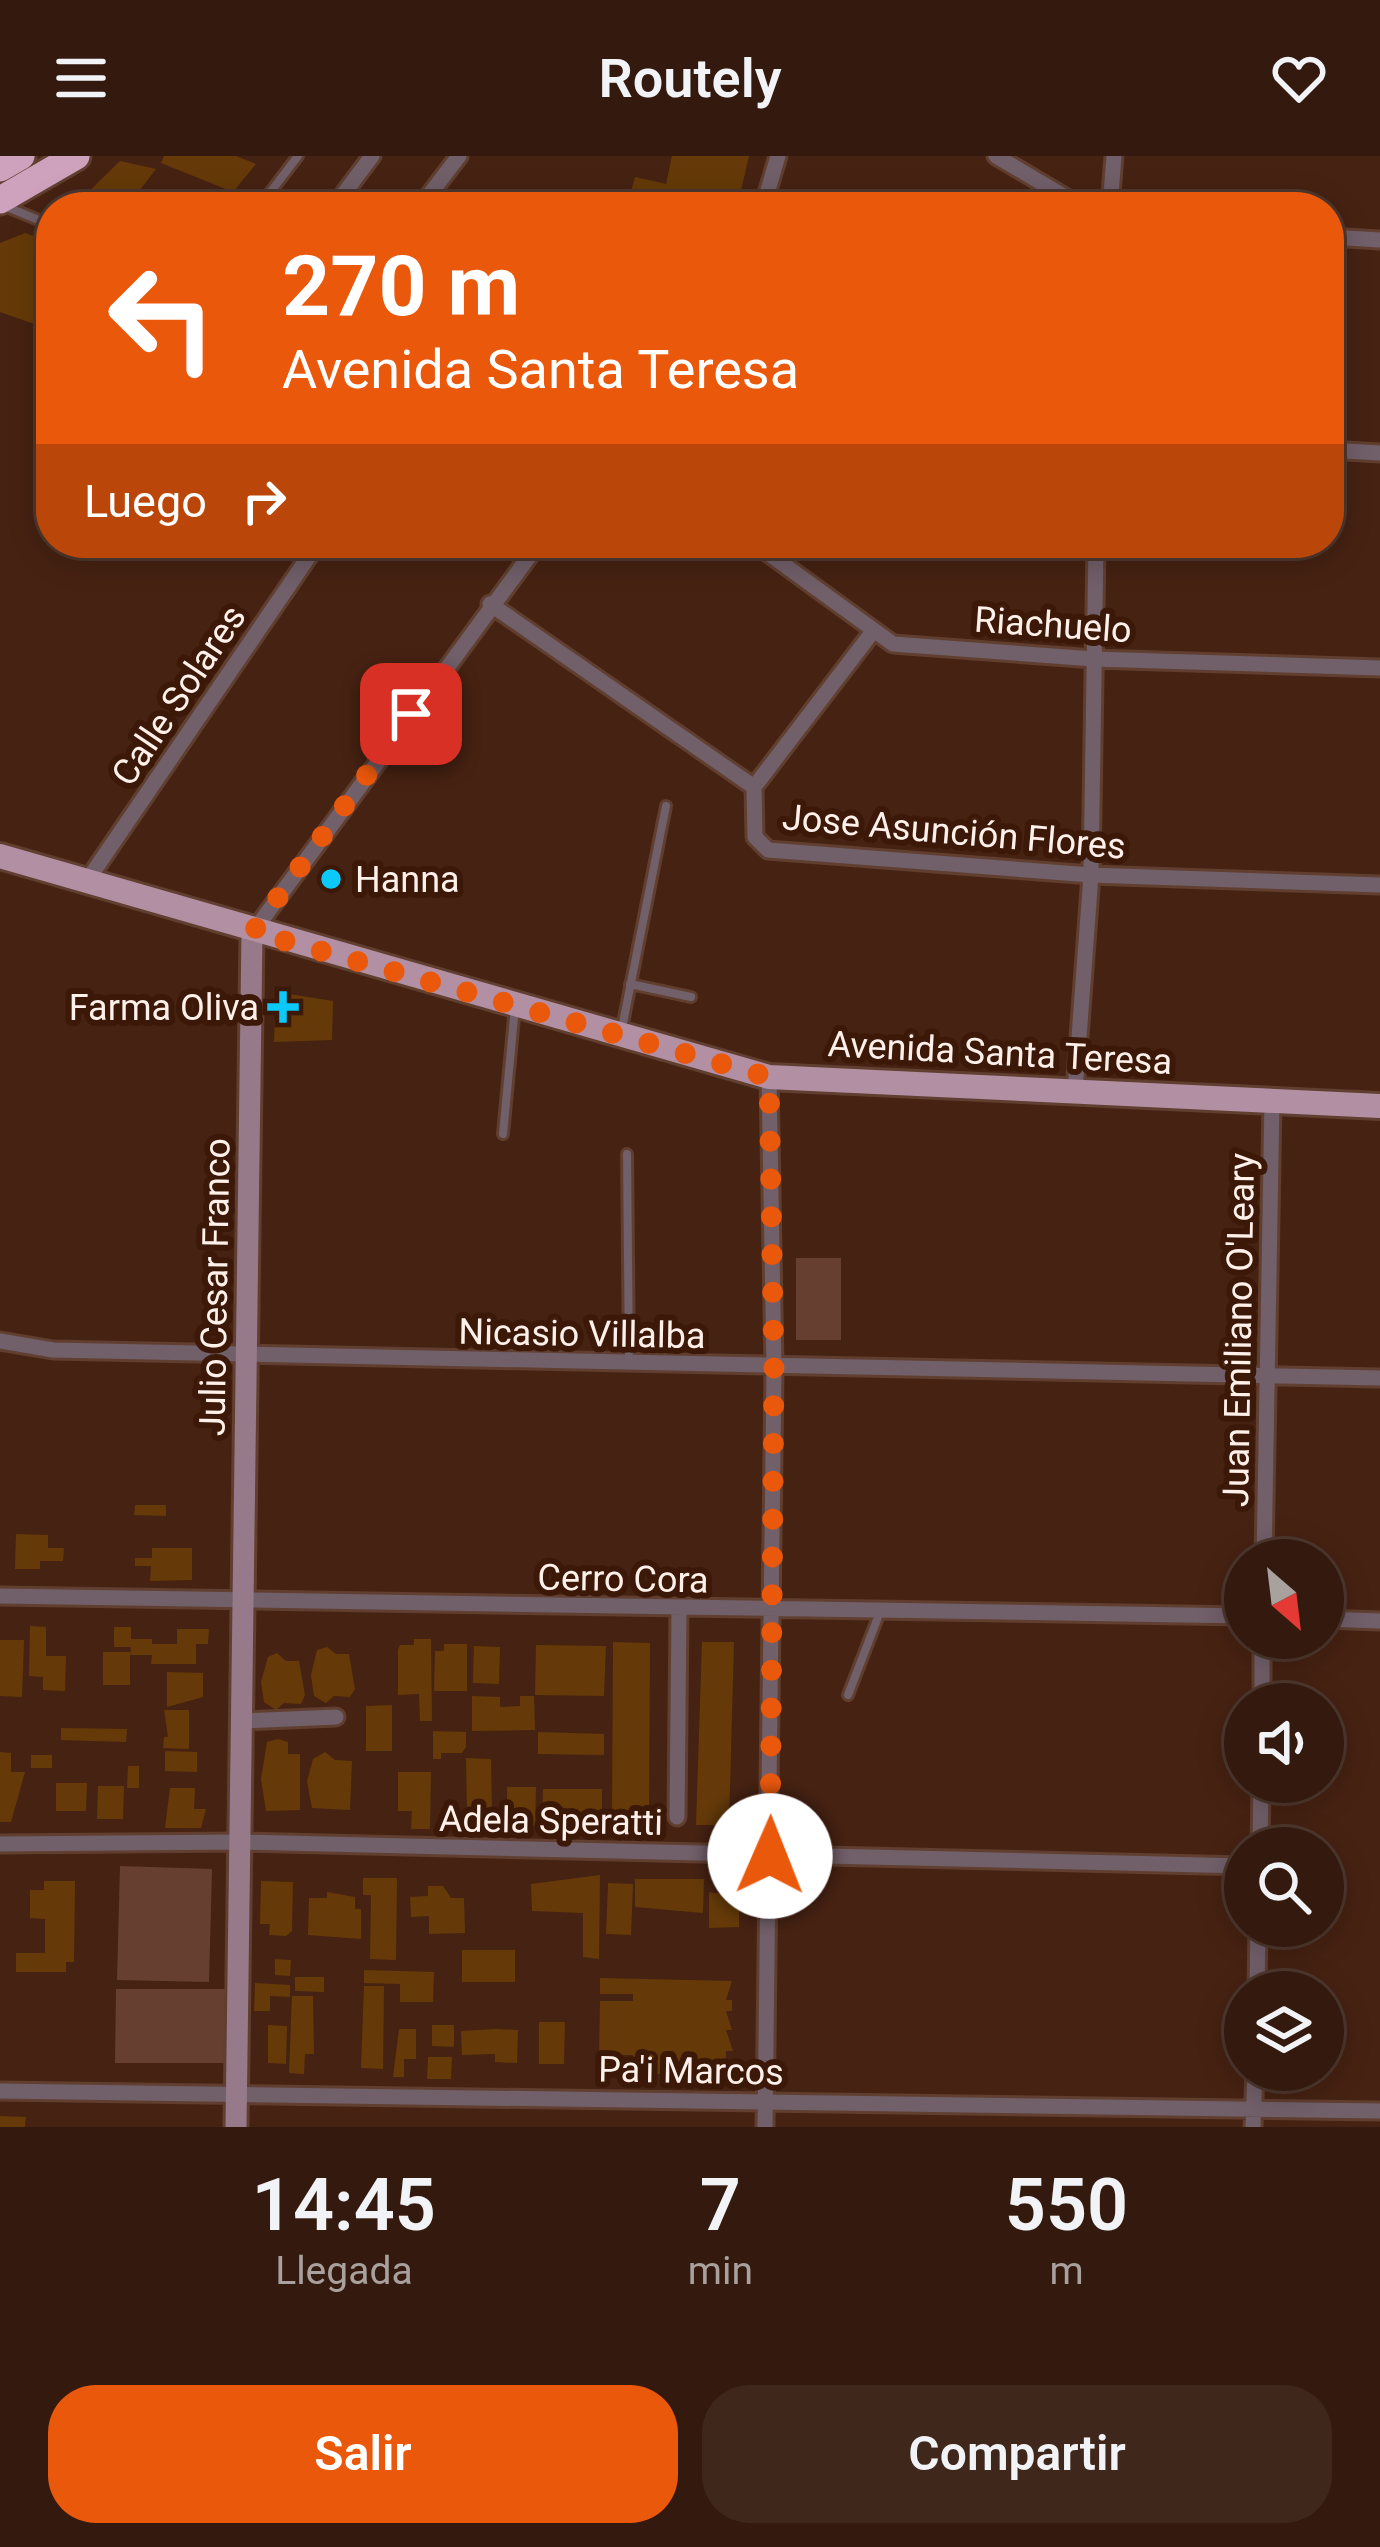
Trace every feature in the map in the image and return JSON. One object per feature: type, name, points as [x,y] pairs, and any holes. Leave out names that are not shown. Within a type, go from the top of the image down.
[{"type":"highway","points":[[0,168],[21,156]]},
{"type":"highway","points":[[0,202],[76,156]]},
{"type":"main road","name":"Avenida Santa Teresa","points":[[0,856],[769,1077],[1380,1106]]},
{"type":"street","points":[[345,192],[372,156]]},
{"type":"street","points":[[431,192],[459,156]]},
{"type":"street","points":[[767,192],[778,156]]},
{"type":"street","points":[[995,156],[1056,192]]},
{"type":"street","points":[[1112,192],[1114,156]]},
{"type":"street","points":[[1344,237],[1380,239]]},
{"type":"street","points":[[1344,451],[1380,453]]},
{"type":"street","name":"Calle Solares","points":[[87,881],[308,558]]},
{"type":"street","points":[[253,932],[527,558]]},
{"type":"street","name":"Riachuelo","points":[[775,558],[893,644],[1094,659],[1380,668]]},
{"type":"street","points":[[1075,1091],[1091,875],[1096,558]]},
{"type":"street","name":"Jose Asunción Flores","points":[[490,604],[754,787],[755,837],[768,850],[1091,875],[1380,885]]},
{"type":"street","points":[[754,787],[874,630]]},
{"type":"street","name":"Julio Cesar Franco","points":[[236,2127],[253,932]]},
{"type":"street","points":[[765,2127],[774,1368],[769,1077]]},
{"type":"street","name":"Juan Emiliano O'Leary","points":[[1265,1539],[1272,1101]]},
{"type":"street","name":"Nicasio Villalba","points":[[0,1341],[53,1351],[1380,1378]]},
{"type":"street","name":"Cerro Cora","points":[[0,1597],[1224,1616]]},
{"type":"street","points":[[677,1816],[679,1609]]},
{"type":"street","points":[[1344,1620],[1380,1621]]},
{"type":"street","points":[[241,1721],[336,1717]]},
{"type":"street","name":"Adela Speratti","points":[[0,1844],[239,1843],[1224,1866]]},
{"type":"street","name":"Pa'i Marcos","points":[[0,2091],[1380,2111]]},
{"type":"street","points":[[1253,2127],[1254,2091]]},
{"type":"lane","points":[[270,192],[298,156]]},
{"type":"lane","points":[[0,202],[36,218]]},
{"type":"lane","points":[[620,1036],[666,806]]},
{"type":"lane","points":[[630,984],[691,997]]},
{"type":"lane","points":[[503,1134],[515,1006]]},
{"type":"lane","points":[[627,1154],[629,1364]]},
{"type":"lane","points":[[848,1695],[880,1612]]},
{"type":"shaded area","points":[[796,1258],[841,1258],[841,1340],[796,1340]]},
{"type":"shaded area","points":[[120,1866],[212,1869],[209,1982],[117,1980]]},
{"type":"shaded area","points":[[116,1989],[233,1989],[232,2063],[115,2063]]},
{"type":"building","points":[[164,156],[236,156],[256,164],[233,192],[161,163]]},
{"type":"building","points":[[672,156],[749,156],[741,192],[631,192],[635,177],[666,184]]},
{"type":"building","points":[[120,161],[156,169],[138,192],[88,192]]},
{"type":"building","points":[[25,233],[36,237],[36,325],[0,312],[0,243]]},
{"type":"building","points":[[276,992],[333,1001],[332,1040],[274,1042]]},
{"type":"building","points":[[135,1505],[166,1505],[166,1516],[134,1515]]},
{"type":"building","points":[[16,1534],[48,1535],[48,1548],[64,1548],[63,1561],[40,1561],[40,1569],[15,1569]]},
{"type":"building","points":[[152,1548],[192,1548],[192,1580],[150,1581],[151,1566],[135,1566],[135,1558],[152,1558]]},
{"type":"building","points":[[30,1626],[46,1627],[46,1656],[66,1656],[65,1691],[43,1690],[43,1677],[29,1676]]},
{"type":"building","points":[[114,1627],[131,1627],[131,1639],[152,1639],[152,1644],[177,1644],[177,1629],[209,1629],[208,1644],[196,1644],[196,1664],[151,1664],[152,1655],[130,1655],[131,1647],[114,1647]]},
{"type":"building","points":[[414,1639],[431,1639],[432,1721],[420,1721],[419,1694],[398,1695],[398,1650],[400,1645],[414,1645]]},
{"type":"building","points":[[0,1640],[24,1640],[22,1697],[0,1696]]},
{"type":"building","points":[[613,1642],[650,1643],[649,1825],[612,1823]]},
{"type":"building","points":[[702,1642],[734,1642],[729,1825],[696,1825]]},
{"type":"building","points":[[444,1644],[467,1644],[467,1691],[434,1691],[435,1651],[444,1651]]},
{"type":"building","points":[[536,1645],[606,1646],[604,1696],[535,1695]]},
{"type":"building","points":[[474,1646],[500,1647],[499,1684],[473,1683]]},
{"type":"building","points":[[327,1647],[336,1654],[349,1654],[355,1689],[350,1697],[334,1696],[326,1703],[314,1696],[311,1675],[317,1650]]},
{"type":"building","points":[[103,1652],[130,1652],[130,1685],[103,1685]]},
{"type":"building","points":[[277,1653],[286,1661],[299,1661],[305,1695],[301,1704],[284,1703],[276,1710],[264,1702],[261,1682],[268,1657]]},
{"type":"building","points":[[167,1672],[203,1673],[203,1697],[167,1707]]},
{"type":"building","points":[[472,1696],[500,1697],[500,1707],[520,1706],[520,1696],[534,1696],[535,1730],[472,1731]]},
{"type":"building","points":[[392,1705],[392,1751],[366,1751],[366,1706]]},
{"type":"building","points":[[164,1710],[189,1710],[189,1749],[163,1748],[164,1737],[168,1737]]},
{"type":"building","points":[[61,1728],[127,1729],[126,1742],[61,1740]]},
{"type":"building","points":[[433,1731],[466,1732],[466,1747],[462,1753],[441,1753],[441,1759],[433,1759]]},
{"type":"building","points":[[538,1732],[604,1734],[604,1755],[538,1754]]},
{"type":"building","points":[[267,1742],[288,1742],[288,1754],[300,1754],[300,1810],[266,1811],[261,1779]]},
{"type":"building","points":[[165,1751],[197,1752],[197,1772],[165,1771]]},
{"type":"building","points":[[0,1752],[11,1753],[11,1772],[25,1772],[11,1822],[0,1822]]},
{"type":"building","points":[[325,1752],[335,1760],[352,1761],[350,1810],[312,1808],[307,1781],[313,1759]]},
{"type":"building","points":[[31,1755],[52,1755],[52,1768],[31,1768]]},
{"type":"building","points":[[466,1758],[491,1759],[492,1812],[467,1812]]},
{"type":"building","points":[[128,1766],[139,1766],[139,1788],[127,1788]]},
{"type":"building","points":[[398,1772],[431,1772],[430,1829],[411,1829],[412,1811],[398,1811]]},
{"type":"building","points":[[56,1783],[87,1783],[86,1811],[56,1811]]},
{"type":"building","points":[[98,1786],[124,1786],[123,1819],[97,1819]]},
{"type":"building","points":[[507,1787],[536,1787],[535,1826],[507,1826]]},
{"type":"building","points":[[170,1788],[195,1788],[194,1809],[206,1809],[201,1828],[165,1828]]},
{"type":"building","points":[[543,1789],[602,1789],[602,1825],[542,1825]]},
{"type":"building","points":[[600,1875],[599,1959],[583,1957],[583,1913],[532,1911],[531,1884]]},
{"type":"building","points":[[363,1878],[397,1878],[396,1960],[370,1959],[371,1895],[363,1895]]},
{"type":"building","points":[[635,1879],[704,1879],[703,1913],[635,1907]]},
{"type":"building","points":[[44,1881],[75,1881],[74,1962],[66,1962],[66,1972],[16,1972],[16,1953],[45,1953],[45,1919],[30,1918],[30,1890],[44,1890]]},
{"type":"building","points":[[261,1881],[293,1882],[292,1931],[286,1936],[269,1935],[270,1924],[260,1924]]},
{"type":"building","points":[[608,1883],[633,1884],[631,1935],[606,1934]]},
{"type":"building","points":[[428,1886],[443,1886],[451,1898],[464,1898],[465,1933],[429,1934],[429,1916],[411,1917],[410,1897],[428,1896]]},
{"type":"building","points":[[327,1892],[355,1897],[355,1909],[361,1909],[361,1939],[308,1935],[309,1898],[327,1898]]},
{"type":"building","points":[[709,1892],[739,1896],[739,1927],[709,1928]]},
{"type":"building","points":[[462,1950],[515,1950],[515,1982],[462,1982]]},
{"type":"building","points":[[275,1959],[291,1960],[290,1976],[275,1975]]},
{"type":"building","points":[[364,1970],[434,1972],[433,2002],[400,2002],[400,1984],[364,1983]]},
{"type":"building","points":[[295,1977],[324,1977],[324,1992],[295,1991]]},
{"type":"building","points":[[600,1978],[732,1981],[726,2000],[732,2000],[732,2011],[726,2011],[732,2030],[726,2030],[733,2051],[726,2051],[726,2060],[733,2060],[733,2070],[725,2070],[725,2079],[666,2079],[666,2074],[638,2074],[633,2055],[599,2055],[600,2001],[633,2001],[633,1994],[600,1994]]},
{"type":"building","points":[[255,1983],[290,1985],[290,1997],[270,1996],[270,2011],[254,2011]]},
{"type":"building","points":[[364,1986],[384,1986],[383,2069],[361,2068]]},
{"type":"building","points":[[292,1996],[313,1996],[314,2054],[305,2054],[304,2074],[289,2073]]},
{"type":"building","points":[[539,2022],[565,2022],[564,2064],[539,2064]]},
{"type":"building","points":[[268,2025],[287,2026],[286,2064],[268,2063]]},
{"type":"building","points":[[432,2025],[454,2025],[454,2047],[432,2046]]},
{"type":"building","points":[[399,2029],[416,2029],[416,2059],[404,2059],[404,2077],[393,2077]]},
{"type":"building","points":[[518,2030],[517,2063],[495,2062],[495,2054],[462,2055],[461,2031]]},
{"type":"building","points":[[428,2057],[452,2057],[451,2079],[427,2079]]},
{"type":"building","points":[[0,2116],[26,2117],[25,2127],[0,2127]]},
{"type":"place","name":"Hanna","points":[[331,879]]},
{"type":"place","name":"Farma Oliva","points":[[283,1007]]},
{"type":"route","points":[[411,714],[253,932],[769,1077],[774,1368],[770,1856]]}]
